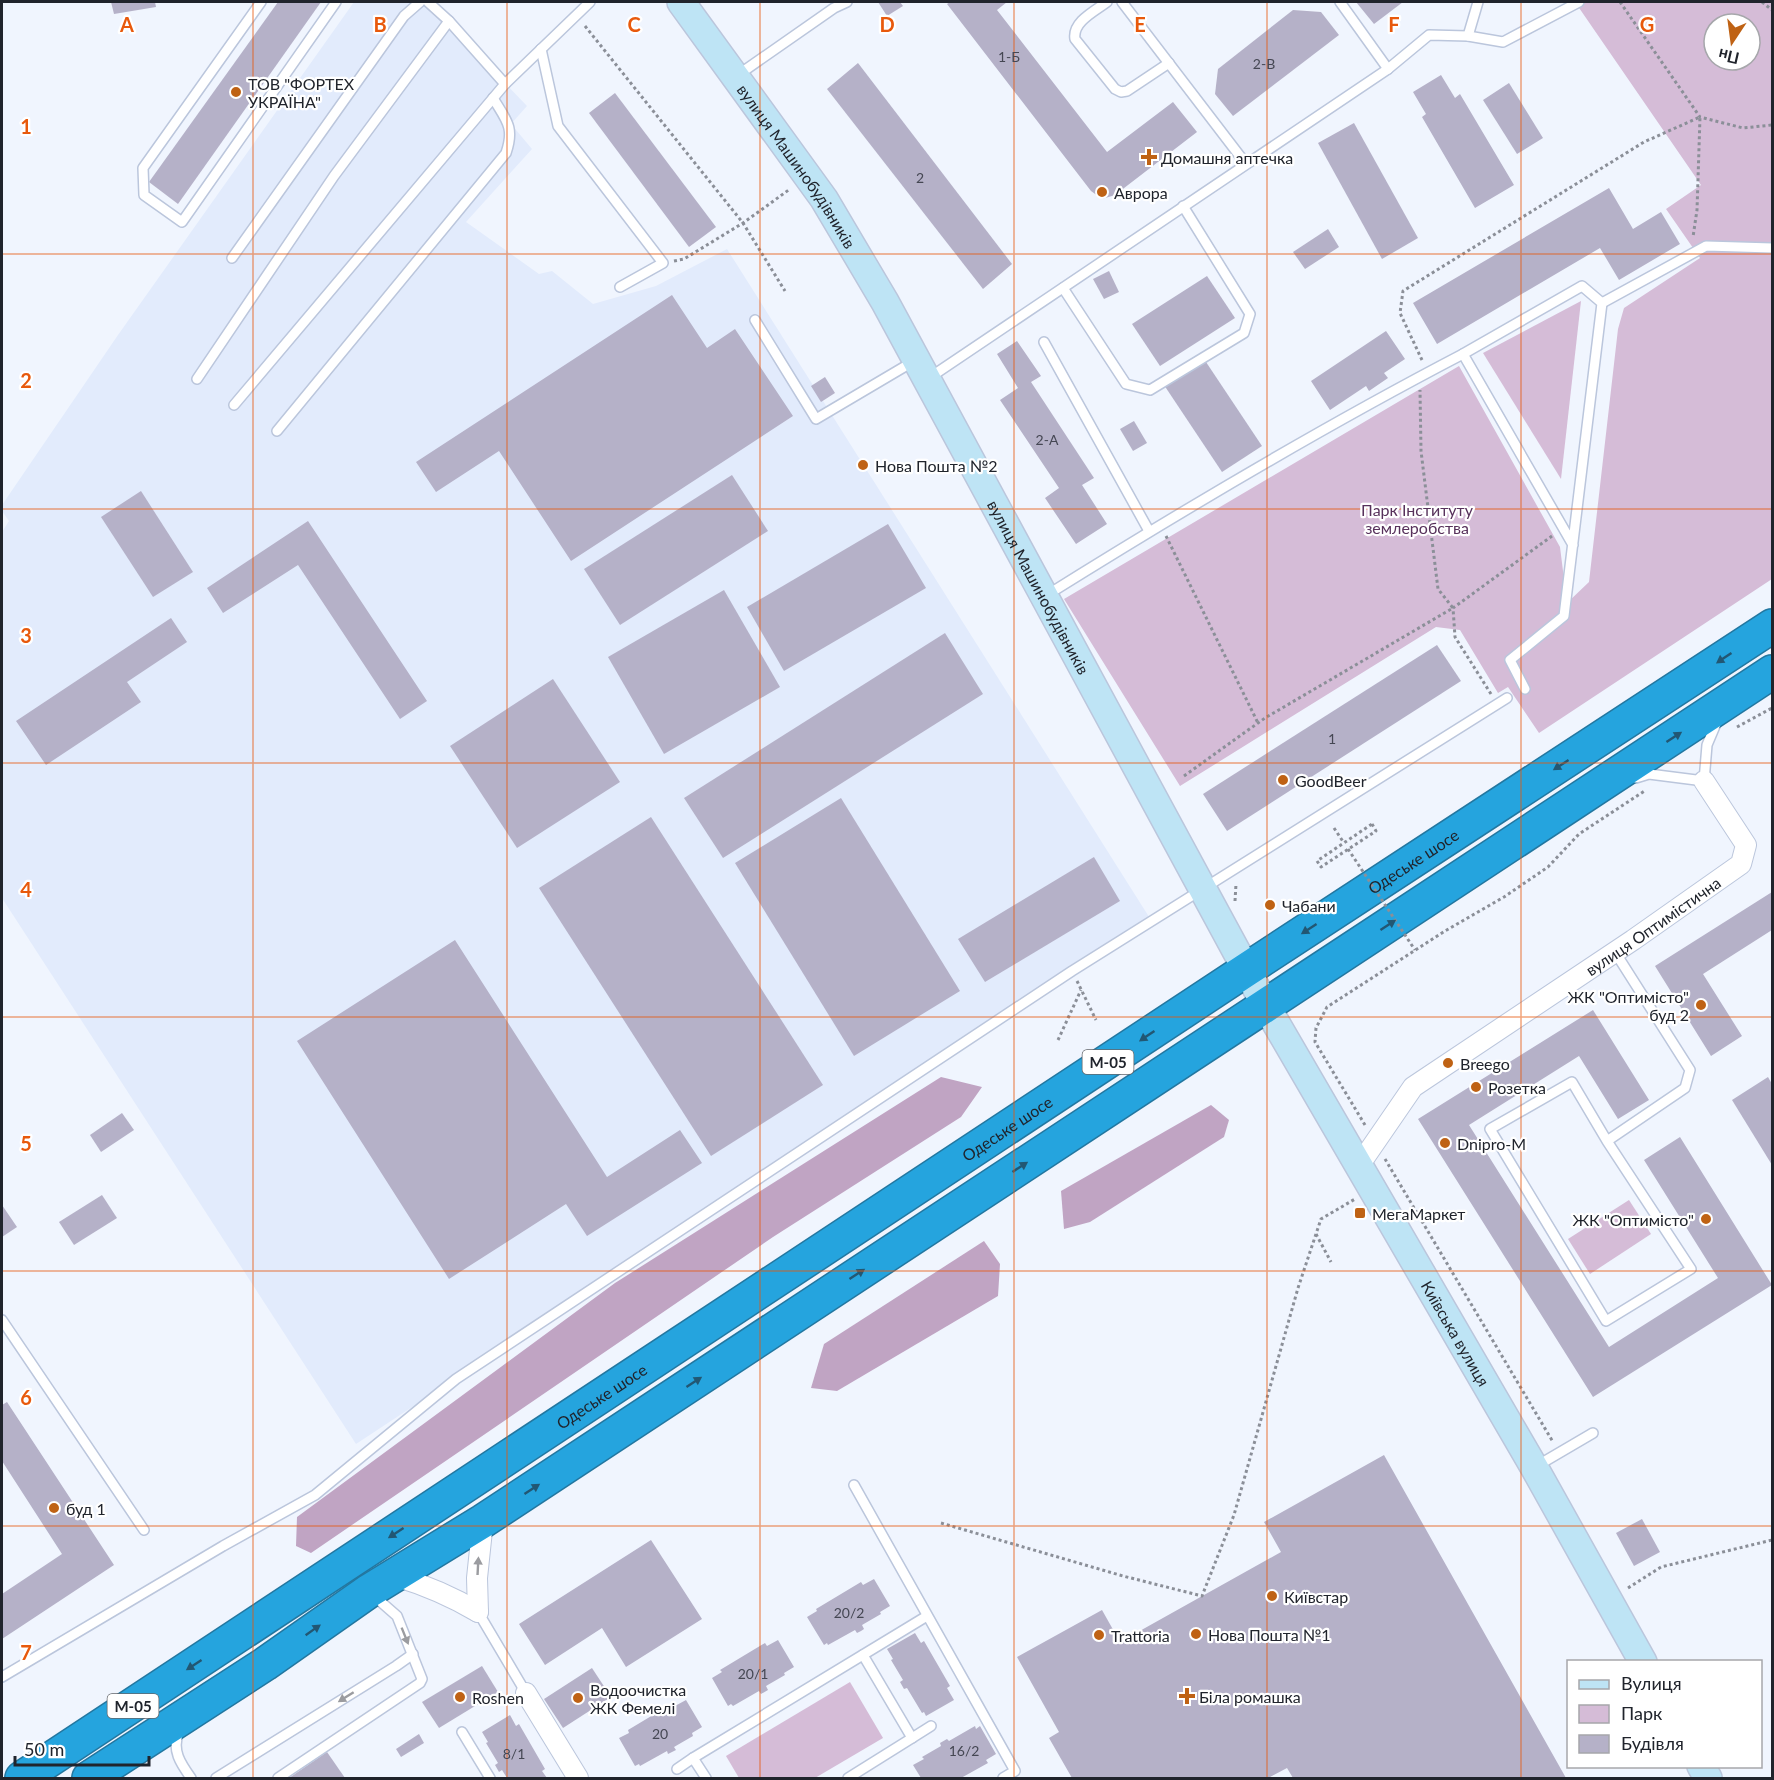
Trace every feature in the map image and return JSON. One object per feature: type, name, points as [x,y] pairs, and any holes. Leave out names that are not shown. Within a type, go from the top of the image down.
[{"type":"highway","name":"Одеське шосе","points":[[22,1779],[1246,970],[1773,626]]},
{"type":"highway","name":"М-05","points":[[89,1779],[382,1584],[483,1521],[1596,789],[1731,715],[1771,674]]},
{"type":"street","name":"вулиця Машинобудівників","points":[[681,2],[824,199],[885,302],[915,373],[1044,597],[1266,1006]]},
{"type":"street","name":"вулиця Оптимістична","points":[[1358,1167],[1413,1088],[1741,864],[1746,845],[1704,781]]},
{"type":"street","name":"Київська вулиця","points":[[1266,1006],[1534,1467],[1642,1660]]},
{"type":"street","points":[[478,1612],[477,1578],[483,1521]]},
{"type":"street","points":[[382,1584],[426,1586],[478,1612]]},
{"type":"street","points":[[526,1693],[578,1779]]},
{"type":"lane","points":[[261,2],[143,168],[144,195],[182,222],[336,2]]},
{"type":"lane","points":[[232,258],[404,16],[420,2]]},
{"type":"lane","points":[[428,2],[449,21],[505,84]]},
{"type":"lane","points":[[234,405],[505,84],[590,2]]},
{"type":"lane","points":[[736,76],[832,5],[847,2]]},
{"type":"lane","points":[[1107,2],[1076,26],[1074,33],[1075,39],[1115,89],[1121,92],[1127,91],[1169,63]]},
{"type":"lane","points":[[1122,2],[1246,164]]},
{"type":"lane","points":[[1340,2],[1388,69]]},
{"type":"lane","points":[[1468,36],[1478,2]]},
{"type":"lane","points":[[755,320],[816,419],[915,373],[1063,288],[1388,69],[1429,35],[1468,36],[1503,42],[1579,2]]},
{"type":"lane","points":[[197,379],[334,176],[449,21]]},
{"type":"lane","points":[[541,49],[558,126],[663,263],[620,287]]},
{"type":"lane","points":[[277,432],[506,153],[511,140],[511,130],[493,98]]},
{"type":"lane","points":[[1063,288],[1126,384],[1150,390],[1244,333],[1250,314],[1183,206]]},
{"type":"lane","points":[[1602,303],[1706,246],[1773,248]]},
{"type":"lane","points":[[1044,597],[1160,524],[1582,286],[1602,303]]},
{"type":"lane","points":[[1525,689],[1510,660],[1564,616],[1602,303]]},
{"type":"lane","points":[[1044,342],[1149,531]]},
{"type":"lane","points":[[1463,354],[1573,545]]},
{"type":"lane","points":[[2,1677],[223,1545],[315,1495],[456,1379],[1072,971],[1507,698]]},
{"type":"lane","points":[[1596,789],[1649,774],[1704,781],[1707,746],[1731,715]]},
{"type":"lane","points":[[1607,1141],[1685,1088],[1690,1070],[1615,952]]},
{"type":"lane","points":[[1572,1082],[1607,1141],[1691,1269],[1606,1321],[1490,1129],[1572,1082]]},
{"type":"lane","points":[[2,1320],[144,1530]]},
{"type":"lane","points":[[1534,1467],[1593,1433]]},
{"type":"lane","points":[[854,1485],[1015,1771],[1003,1779]]},
{"type":"lane","points":[[278,1779],[420,1683],[422,1679],[413,1654],[382,1584]]},
{"type":"lane","points":[[478,1612],[526,1693]]},
{"type":"lane","points":[[677,1769],[927,1616]]},
{"type":"lane","points":[[216,1779],[413,1654]]},
{"type":"lane","points":[[863,1655],[912,1738]]},
{"type":"lane","points":[[188,1714],[176,1740],[178,1760],[191,1779]]},
{"type":"lane","points":[[848,1779],[931,1726]]},
{"type":"lane","points":[[462,1732],[490,1779]]},
{"type":"lane","points":[[693,1758],[706,1779]]},
{"type":"path","points":[[1620,2],[1700,117],[1697,210],[1691,254]]},
{"type":"path","points":[[1762,2],[1773,10]]},
{"type":"path","points":[[576,15],[743,223],[785,291]]},
{"type":"path","points":[[1497,703],[1455,637],[1453,608],[1438,589],[1421,451],[1424,374],[1400,314],[1402,291],[1644,142],[1700,117],[1743,128],[1773,125]]},
{"type":"path","points":[[663,263],[684,259],[743,223],[794,186]]},
{"type":"path","points":[[1160,524],[1258,723]]},
{"type":"path","points":[[1184,776],[1258,723],[1453,608],[1563,528]]},
{"type":"path","points":[[1731,715],[1773,708]]},
{"type":"path","points":[[1559,1453],[1315,1042],[1316,1028],[1327,1007],[1415,950],[1504,897],[1548,867],[1580,834],[1649,788]]},
{"type":"path","points":[[1372,824],[1376,831],[1321,867],[1317,861],[1344,843],[1372,824]]},
{"type":"path","points":[[1334,828],[1344,843]]},
{"type":"path","points":[[1347,849],[1415,950]]},
{"type":"path","points":[[1072,971],[1096,1020]]},
{"type":"path","points":[[1058,1040],[1081,990]]},
{"type":"path","points":[[941,1523],[1123,1576],[1202,1596],[1234,1515],[1298,1288],[1321,1219],[1356,1198]]},
{"type":"path","points":[[1316,1234],[1331,1262]]},
{"type":"path","points":[[1608,1600],[1661,1567],[1773,1540]]},
{"type":"shaded area","points":[[354,2],[427,2],[527,106],[511,124],[532,149],[466,222],[539,274],[552,271],[593,304],[656,286],[727,249],[1151,920],[356,1444],[2,898],[2,532],[9,521],[2,511],[2,505],[118,335]]},
{"type":"shaded area","points":[[941,1077],[982,1087],[961,1117],[773,1237],[311,1553],[296,1546],[297,1517],[615,1283]]},
{"type":"shaded area","points":[[1211,1105],[1229,1120],[1224,1137],[1090,1222],[1064,1229],[1061,1191]]},
{"type":"shaded area","points":[[984,1241],[1000,1264],[998,1296],[837,1391],[811,1388],[824,1344]]},
{"type":"green space","name":"Парк Інституту землеробства","points":[[1575,2],[1772,2],[1772,579],[1539,733],[1508,687],[1498,693],[1460,630],[1436,627],[1180,786],[1064,599],[1459,366],[1560,547],[1567,603],[1589,582],[1618,329],[1624,308],[1700,258],[1666,209],[1701,185]]},
{"type":"green space","points":[[1581,301],[1561,479],[1483,353]]},
{"type":"green space","points":[[1629,1200],[1651,1234],[1590,1274],[1568,1239]]},
{"type":"green space","points":[[850,1682],[883,1738],[815,1778],[739,1778],[726,1756]]},
{"type":"building","points":[[111,2],[155,2],[156,7],[114,14]]},
{"type":"building","name":"ТОВ \"ФОРТЕХ УКРАЇНА\"","points":[[278,2],[321,2],[178,204],[149,182]]},
{"type":"building","points":[[878,2],[900,2],[903,6],[887,16]]},
{"type":"building","points":[[950,2],[1007,2],[997,10],[1107,152],[1173,102],[1197,132],[1115,195],[1102,199],[1091,191],[947,4]]},
{"type":"building","points":[[1356,2],[1403,2],[1374,24]]},
{"type":"building","points":[[1293,10],[1321,12],[1339,35],[1233,116],[1215,94],[1218,69]]},
{"type":"building","points":[[858,63],[1012,264],[983,289],[827,89]]},
{"type":"building","points":[[1441,75],[1455,98],[1460,94],[1514,185],[1475,208],[1422,117],[1426,114],[1413,92]]},
{"type":"building","points":[[1509,83],[1543,138],[1517,154],[1483,100]]},
{"type":"building","points":[[615,93],[716,227],[689,247],[589,113]]},
{"type":"building","points":[[1354,123],[1418,238],[1382,259],[1318,143]]},
{"type":"building","points":[[1609,188],[1633,229],[1661,212],[1680,244],[1619,280],[1600,248],[1437,344],[1413,303]]},
{"type":"building","points":[[1328,229],[1339,247],[1305,269],[1293,252]]},
{"type":"building","points":[[1109,271],[1119,292],[1104,299],[1093,279]]},
{"type":"building","points":[[1207,276],[1235,318],[1160,366],[1132,324]]},
{"type":"building","points":[[672,295],[707,348],[735,329],[793,416],[571,561],[499,451],[436,492],[416,462]]},
{"type":"building","points":[[1386,331],[1405,359],[1384,373],[1388,378],[1369,391],[1366,386],[1330,410],[1311,381]]},
{"type":"building","points":[[1017,341],[1041,376],[1031,382],[1094,478],[1082,485],[1107,524],[1076,544],[1045,498],[1059,488],[1000,400],[1018,388],[997,354]]},
{"type":"building","points":[[1204,359],[1262,446],[1222,472],[1164,385]]},
{"type":"building","points":[[825,377],[835,393],[821,402],[811,386]]},
{"type":"building","points":[[1134,421],[1147,443],[1133,451],[1120,429]]},
{"type":"building","points":[[732,475],[768,531],[620,625],[584,569]]},
{"type":"building","points":[[141,491],[193,572],[153,597],[101,517]]},
{"type":"building","points":[[308,521],[427,701],[400,719],[298,565],[223,613],[207,588]]},
{"type":"building","points":[[888,524],[926,588],[784,671],[747,607]]},
{"type":"building","points":[[724,590],[780,687],[664,754],[608,657]]},
{"type":"building","points":[[171,618],[187,642],[127,682],[141,702],[46,765],[16,721]]},
{"type":"building","points":[[945,633],[983,694],[723,858],[684,798]]},
{"type":"building","points":[[1437,645],[1461,681],[1227,831],[1203,794]]},
{"type":"building","points":[[553,679],[620,782],[517,848],[450,746]]},
{"type":"building","points":[[841,798],[960,991],[854,1056],[735,863]]},
{"type":"building","points":[[651,817],[823,1085],[711,1156],[539,888]]},
{"type":"building","points":[[1094,857],[1120,901],[985,982],[958,939]]},
{"type":"building","name":"ЖК \"Оптимісто\" буд 2","points":[[1772,892],[1772,930],[1703,974],[1742,1036],[1711,1056],[1655,966]]},
{"type":"building","points":[[455,940],[607,1177],[680,1130],[702,1163],[587,1236],[566,1204],[449,1279],[297,1041]]},
{"type":"building","name":"ЖК \"Оптимісто\"","points":[[1593,1010],[1649,1100],[1618,1119],[1579,1056],[1469,1125],[1609,1347],[1718,1278],[1644,1160],[1680,1137],[1772,1285],[1593,1397],[1418,1119]]},
{"type":"building","points":[[1768,1077],[1772,1084],[1772,1165],[1732,1100]]},
{"type":"building","points":[[122,1113],[134,1130],[101,1152],[90,1135]]},
{"type":"building","points":[[102,1195],[117,1218],[74,1245],[59,1222]]},
{"type":"building","points":[[2,1205],[17,1227],[2,1237]]},
{"type":"building","name":"буд 1","points":[[7,1402],[114,1565],[2,1639],[2,1594],[62,1554],[2,1461],[2,1405]]},
{"type":"building","points":[[1384,1455],[1566,1778],[1293,1778],[1287,1768],[1268,1778],[1072,1778],[1049,1738],[1059,1732],[1017,1657],[1102,1610],[1120,1642],[1281,1552],[1264,1522]]},
{"type":"building","points":[[1642,1519],[1660,1552],[1634,1566],[1616,1533]]},
{"type":"building","points":[[651,1540],[702,1619],[626,1667],[602,1628],[545,1665],[519,1624]]},
{"type":"building","points":[[874,1579],[890,1606],[862,1625],[864,1629],[861,1631],[857,1633],[855,1630],[824,1645],[807,1617],[817,1611],[816,1609],[861,1582],[863,1585]]},
{"type":"building","points":[[915,1633],[921,1643],[924,1641],[950,1686],[947,1688],[954,1700],[926,1716],[907,1688],[904,1689],[900,1682],[903,1680],[887,1649]]},
{"type":"building","points":[[778,1640],[794,1667],[766,1686],[768,1690],[761,1694],[759,1691],[733,1706],[731,1704],[728,1706],[712,1678],[722,1672],[720,1670],[765,1643],[767,1646]]},
{"type":"building","name":"Roshen","points":[[482,1666],[498,1692],[439,1728],[422,1702]]},
{"type":"building","name":"Водоочистка ЖК Фемелі","points":[[592,1668],[611,1697],[563,1728],[544,1699]]},
{"type":"building","points":[[686,1700],[702,1727],[692,1733],[693,1736],[674,1747],[676,1750],[668,1754],[667,1751],[640,1766],[639,1764],[635,1766],[619,1738],[629,1733],[628,1730],[673,1703],[675,1706]]},
{"type":"building","points":[[510,1715],[516,1726],[519,1724],[545,1769],[542,1771],[547,1778],[507,1778],[502,1770],[499,1772],[495,1765],[498,1763],[482,1732]]},
{"type":"building","points":[[975,1726],[976,1729],[980,1726],[996,1754],[986,1760],[988,1763],[961,1778],[921,1778],[913,1765],[941,1746],[940,1743],[947,1739],[949,1741]]},
{"type":"building","points":[[419,1734],[424,1743],[401,1757],[396,1749]]},
{"type":"building","points":[[327,1752],[345,1778],[289,1778]]},
{"type":"place","name":"ТОВ \"ФОРТЕХ УКРАЇНА\"","points":[[236,92]]},
{"type":"place","name":"Домашня аптечка","points":[[1149,157]]},
{"type":"place","name":"Аврора","points":[[1102,192]]},
{"type":"place","name":"Нова Пошта №2","points":[[863,465]]},
{"type":"place","name":"GoodBeer","points":[[1283,780]]},
{"type":"place","name":"Чабани","points":[[1270,905]]},
{"type":"place","name":"ЖК \"Оптимісто\" буд 2","points":[[1701,1005]]},
{"type":"place","name":"Breego","points":[[1448,1063]]},
{"type":"place","name":"Розетка","points":[[1476,1087]]},
{"type":"place","name":"Dnipro-M","points":[[1445,1143]]},
{"type":"place","name":"МегаМаркет","points":[[1360,1213]]},
{"type":"place","name":"ЖК \"Оптимісто\"","points":[[1706,1219]]},
{"type":"place","name":"буд 1","points":[[54,1508]]},
{"type":"place","name":"Київстар","points":[[1272,1596]]},
{"type":"place","name":"Нова Пошта №1","points":[[1196,1634]]},
{"type":"place","name":"Trattoria","points":[[1099,1635]]},
{"type":"place","name":"Біла ромашка","points":[[1187,1696]]},
{"type":"place","name":"Roshen","points":[[460,1697]]},
{"type":"place","name":"Водоочистка ЖК Фемелі","points":[[578,1698]]}]
